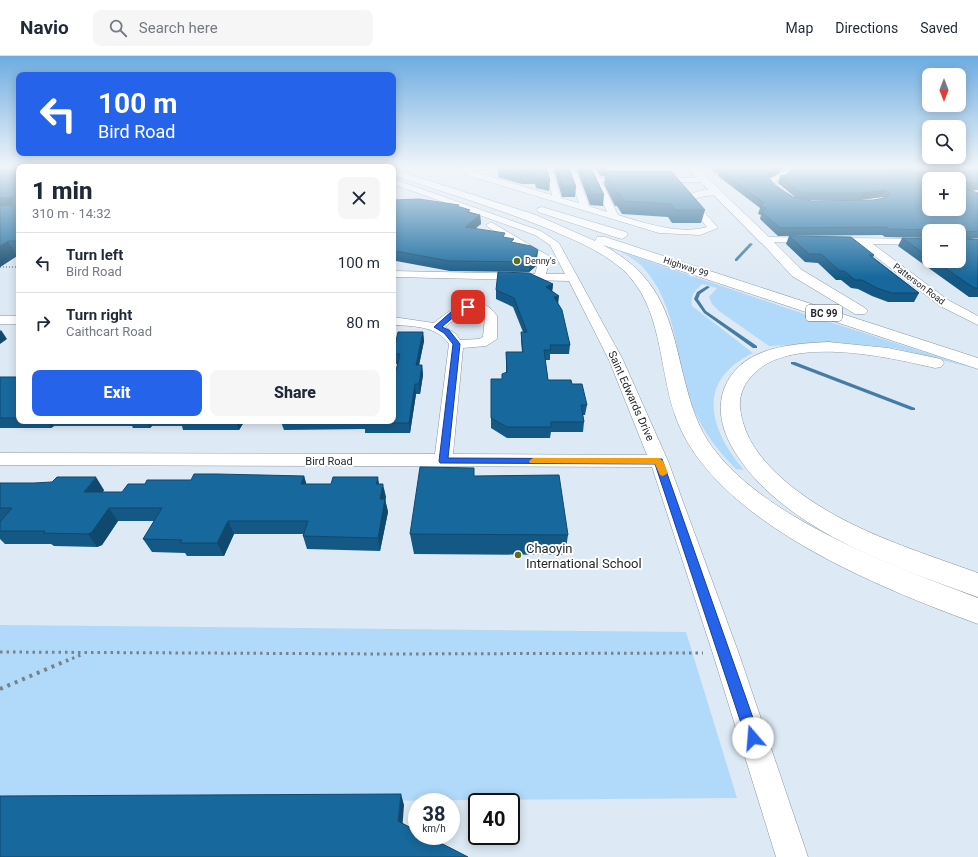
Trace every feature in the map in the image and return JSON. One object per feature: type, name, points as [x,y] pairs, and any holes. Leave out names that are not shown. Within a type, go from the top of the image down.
[{"type":"main road","name":"Highway 99","points":[[490,203],[978,364]]},
{"type":"main road","points":[[522,203],[633,238]]},
{"type":"main road","points":[[728,203],[797,273],[860,311]]},
{"type":"main road","points":[[520,213],[604,251],[636,274],[651,295],[666,335],[682,409],[693,436],[715,465],[746,496],[790,525],[830,548],[896,578],[978,611]]},
{"type":"main road","name":"Highway 99","points":[[685,255],[978,349]]},
{"type":"main road","points":[[978,376],[932,362],[889,352],[847,348],[807,348],[763,358],[748,368],[738,379],[730,401],[732,426],[747,456],[778,488],[797,503],[822,518],[865,540],[978,584]]},
{"type":"street","points":[[430,203],[469,214],[498,229],[546,258],[540,276]]},
{"type":"street","name":"Saint Edwards Drive","points":[[455,203],[546,237],[554,244],[574,278],[616,360],[659,461],[726,654],[792,857]]},
{"type":"street","points":[[572,203],[659,230],[700,232],[713,228],[693,203]]},
{"type":"street","points":[[610,203],[614,216]]},
{"type":"street","points":[[765,240],[922,242]]},
{"type":"street","name":"Patterson Road","points":[[863,242],[944,303],[978,321]]},
{"type":"street","points":[[396,274],[540,276],[574,278]]},
{"type":"street","points":[[437,327],[461,308],[476,307],[489,312],[491,316],[490,339],[480,343],[456,344]]},
{"type":"street","points":[[0,320],[16,320]]},
{"type":"street","points":[[396,321],[437,327],[446,332],[456,344],[443,461]]},
{"type":"street","name":"Bird Road","points":[[0,459],[659,461]]},
{"type":"path","points":[[0,267],[16,268]]},
{"type":"path","points":[[0,652],[83,654],[726,654]]},
{"type":"path","points":[[0,689],[83,654]]},
{"type":"shaded area","points":[[619,251],[786,308],[973,368],[895,348],[833,342],[769,346],[719,311],[712,304],[709,297],[717,288],[702,284],[692,296],[692,306],[753,353],[735,364],[722,377],[715,392],[714,407],[716,422],[722,438],[744,470],[736,469],[712,441],[694,410],[683,373],[670,317],[654,282],[642,266]]},
{"type":"shaded area","points":[[0,625],[686,632],[737,798],[520,800],[520,793],[468,793],[468,800],[460,800],[460,793],[408,793],[408,801],[0,804]]},
{"type":"building","points":[[12,203],[16,203],[16,241],[8,241],[0,246],[0,206],[12,205]]},
{"type":"building","points":[[396,203],[448,203],[459,205],[457,206],[470,210],[467,212],[480,215],[465,227],[505,233],[503,237],[514,239],[511,242],[531,246],[538,250],[536,256],[530,262],[449,261],[396,251]]},
{"type":"building","points":[[661,203],[699,203],[705,210],[675,210],[671,204]]},
{"type":"building","points":[[764,203],[922,203],[922,216],[966,216],[966,203],[978,203],[978,231],[966,232],[966,224],[922,224],[922,230],[889,229],[886,227],[780,228],[762,212],[766,208],[760,207]]},
{"type":"building","points":[[789,236],[851,237],[874,255],[869,255],[919,293],[892,293],[877,288],[862,280],[855,280],[844,271],[840,271],[821,254],[809,254]]},
{"type":"building","points":[[902,238],[922,239],[922,252]]},
{"type":"building","points":[[978,239],[978,288],[974,288],[945,268],[966,268],[966,240]]},
{"type":"building","points":[[498,272],[529,273],[553,284],[546,287],[559,296],[554,297],[562,310],[570,345],[550,345],[551,350],[544,350],[548,380],[571,380],[572,384],[582,384],[587,405],[581,405],[584,422],[551,422],[551,427],[507,427],[491,418],[491,379],[502,379],[502,374],[507,372],[506,352],[523,352],[521,332],[527,332],[514,298],[496,290]]},
{"type":"building","points":[[398,332],[423,332],[416,365],[422,365],[419,384],[415,384],[409,423],[396,423],[396,371],[400,354],[396,354]]},
{"type":"building","points":[[0,377],[16,377],[16,418],[0,418]]},
{"type":"building","points":[[420,467],[474,468],[474,476],[559,475],[568,535],[410,534]]},
{"type":"building","points":[[194,474],[304,476],[301,484],[331,484],[333,477],[378,477],[376,484],[383,484],[380,499],[385,499],[378,538],[303,536],[308,521],[228,521],[217,543],[180,543],[182,540],[143,539],[162,508],[109,508],[92,532],[88,534],[43,533],[45,531],[0,531],[0,522],[12,508],[0,508],[0,483],[52,482],[57,477],[96,477],[84,492],[122,492],[128,484],[145,484],[147,480],[191,480]]},
{"type":"building","points":[[401,794],[398,821],[408,826],[408,845],[445,845],[468,857],[0,857],[0,796]]},
{"type":"waterway","points":[[736,260],[751,244]]},
{"type":"waterway","points":[[708,287],[698,293],[696,299],[705,312],[755,347]]},
{"type":"waterway","points":[[793,363],[913,409]]},
{"type":"slow traffic","points":[[533,461],[659,461],[663,473]]},
{"type":"place","name":"Denny's","points":[[517,261]]},
{"type":"place","name":"Chaoyin International School","points":[[518,555]]},
{"type":"route","points":[[468,307],[461,308],[437,327],[453,338],[456,344],[443,461],[659,461],[726,654],[753,738]]}]
